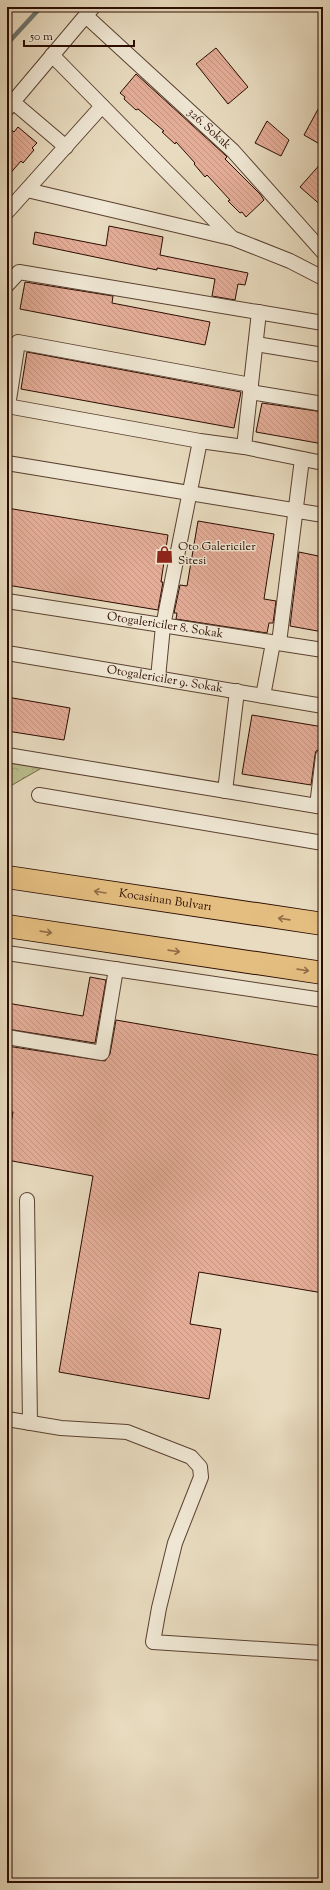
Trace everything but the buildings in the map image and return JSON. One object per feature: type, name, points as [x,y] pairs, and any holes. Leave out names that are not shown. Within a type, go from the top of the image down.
[{"type":"highway","name":"Kocasinan Bulvarı","points":[[7,877],[323,924]]},
{"type":"highway","points":[[7,926],[323,973]]},
{"type":"street","points":[[66,146],[10,105],[89,12]]},
{"type":"street","name":"326. Sokak","points":[[89,12],[234,151],[323,252]]},
{"type":"street","points":[[52,55],[232,238]]},
{"type":"street","points":[[7,212],[102,106]]},
{"type":"street","points":[[27,190],[232,238],[290,261],[323,278]]},
{"type":"street","points":[[7,285],[19,272],[323,323]]},
{"type":"street","points":[[244,447],[260,312]]},
{"type":"street","points":[[323,404],[18,342],[7,406],[200,441],[244,447],[323,463]]},
{"type":"street","points":[[256,344],[323,355]]},
{"type":"street","points":[[158,678],[164,626],[200,441]]},
{"type":"street","points":[[263,696],[276,643],[296,511],[302,459]]},
{"type":"street","points":[[7,463],[323,516]]},
{"type":"street","name":"Otogalericiler 8. Sokak","points":[[7,601],[323,650]]},
{"type":"street","name":"Otogalericiler 9. Sokak","points":[[7,653],[323,706]]},
{"type":"street","points":[[225,791],[237,691]]},
{"type":"street","points":[[7,755],[320,807],[323,756]]},
{"type":"street","points":[[39,796],[323,843]]},
{"type":"street","points":[[7,953],[323,1000]]},
{"type":"street","points":[[7,1037],[102,1053],[116,968]]},
{"type":"street","points":[[27,1200],[30,1423]]},
{"type":"street","points":[[7,1419],[61,1428],[127,1432],[191,1457],[198,1463],[201,1476],[175,1543],[159,1608],[153,1642],[323,1653]]},
{"type":"green space","points":[[7,755],[52,762],[7,788]]},
{"type":"waterway","points":[[7,44],[41,7]]},
{"type":"place","name":"Oto Galericiler Sitesi","points":[[165,554]]}]
